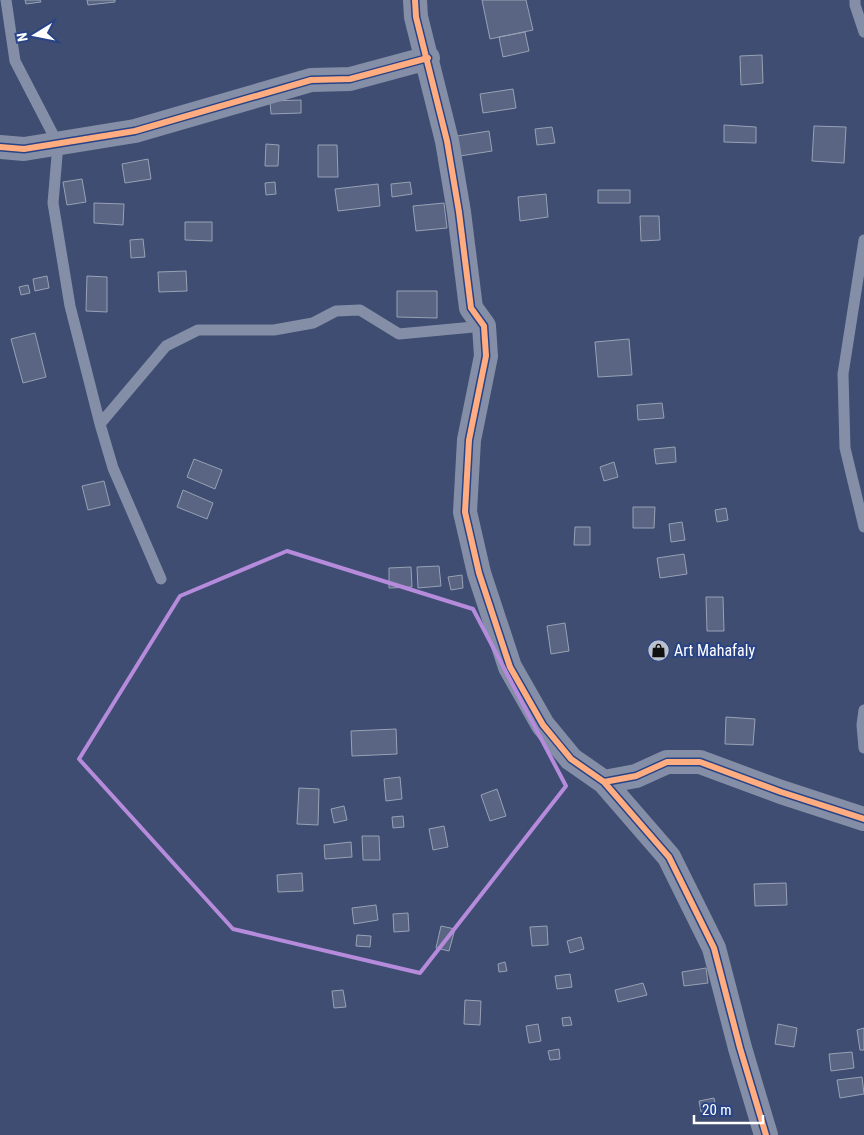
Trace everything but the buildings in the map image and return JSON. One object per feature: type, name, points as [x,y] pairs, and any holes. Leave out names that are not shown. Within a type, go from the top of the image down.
[{"type":"street","points":[[415,0],[416,17],[428,58],[449,150],[459,212],[470,308],[484,326],[486,356],[469,440],[465,512],[479,573],[510,667],[538,716],[571,759],[604,782],[669,858],[714,948],[740,1048],[766,1135]]},
{"type":"street","points":[[0,147],[24,149],[136,131],[310,80],[350,79],[428,58]]},
{"type":"street","points":[[604,782],[636,776],[667,762],[700,762],[781,792],[864,819]]},
{"type":"lane","points":[[6,0],[15,61],[58,144],[53,203],[70,306],[100,424],[113,468],[161,579]]},
{"type":"lane","points":[[855,0],[855,6],[864,32]]},
{"type":"lane","points":[[864,240],[843,374],[845,448],[864,527]]},
{"type":"lane","points":[[100,424],[166,346],[198,330],[274,330],[313,323],[336,311],[360,310],[399,334],[484,326]]},
{"type":"lane","points":[[864,710],[862,725],[864,748]]},
{"type":"highlighted area","points":[[287,551],[473,609],[566,786],[420,973],[233,929],[79,759],[180,596]]},
{"type":"cycle path","points":[[415,0],[416,17],[447,141],[459,212],[471,308],[484,326],[486,356],[469,440],[465,512],[479,573],[510,667],[543,725],[571,759],[604,782],[636,776],[667,762],[700,762],[781,792],[864,819]]},
{"type":"cycle path","points":[[0,147],[24,149],[135,131],[311,80],[350,79],[428,58]]},
{"type":"cycle path","points":[[604,782],[669,857],[714,948],[740,1048],[766,1135]]},
{"type":"place","name":"Art Mahafaly","points":[[658,650]]}]
